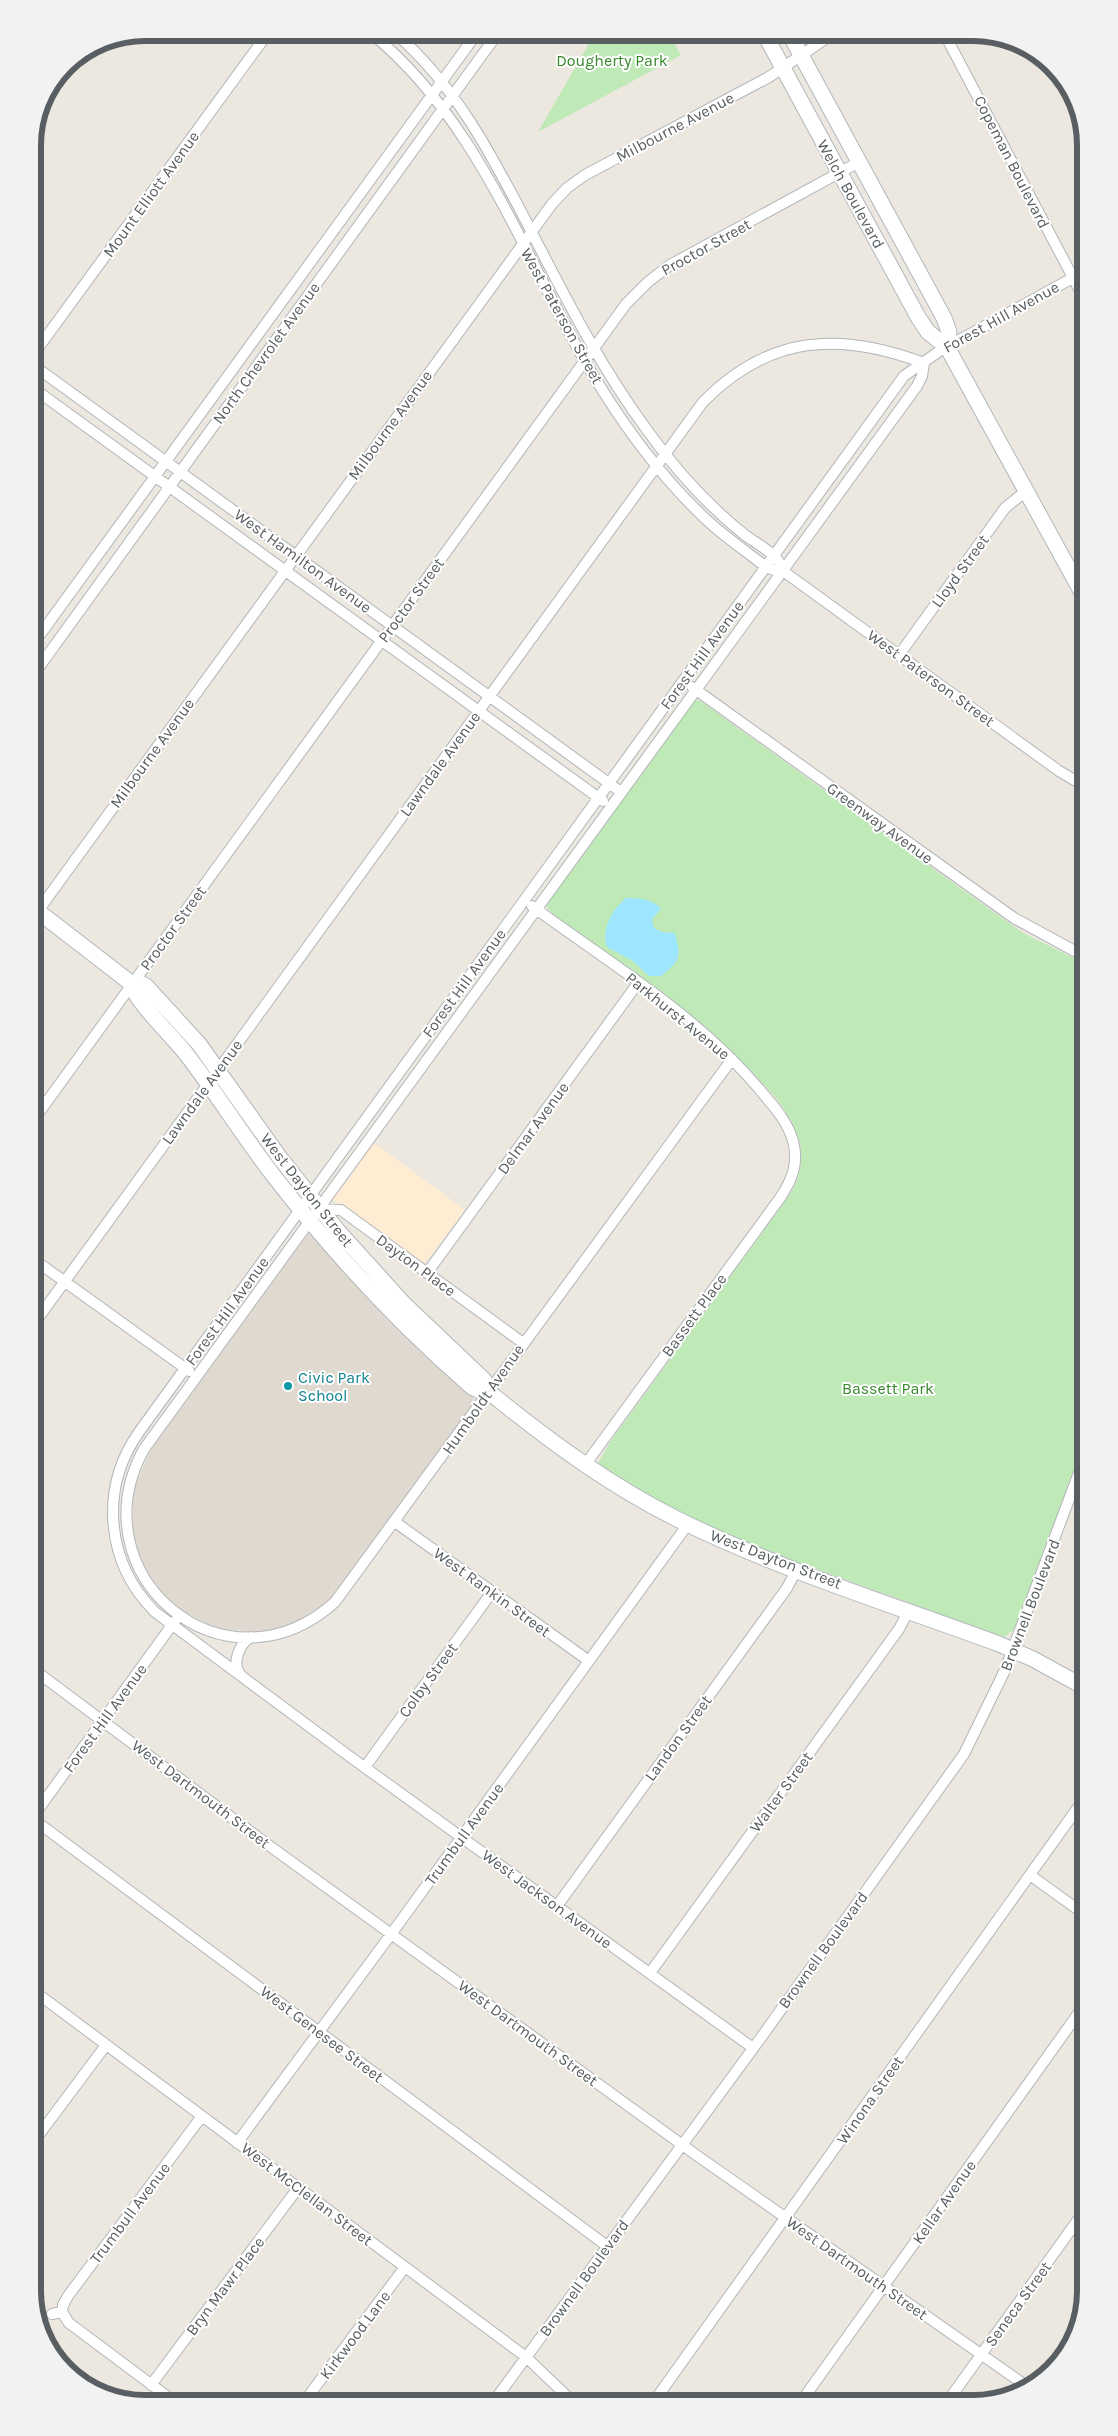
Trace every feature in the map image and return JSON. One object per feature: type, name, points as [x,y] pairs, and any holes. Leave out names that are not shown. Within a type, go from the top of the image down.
[{"type":"street","name":"Mount Elliott Avenue","points":[[41,344],[261,41]]},
{"type":"street","name":"West Paterson Street","points":[[380,41],[406,64],[433,94],[471,148],[585,360],[615,409],[656,465],[709,522],[766,567],[774,570],[783,570]]},
{"type":"street","name":"West Paterson Street","points":[[403,41],[442,81],[480,135],[593,349],[664,454],[713,507],[774,556],[781,564],[783,570],[1059,771],[1077,782]]},
{"type":"street","name":"North Chevrolet Avenue","points":[[41,633],[472,41]]},
{"type":"street","name":"North Chevrolet Avenue","points":[[41,664],[492,41]]},
{"type":"street","name":"Welch Boulevard","points":[[768,41],[923,324],[934,338],[947,347],[1077,584]]},
{"type":"street","name":"Welch Boulevard","points":[[793,41],[944,318],[949,332],[947,347]]},
{"type":"street","name":"Milbourne Avenue","points":[[41,905],[552,204],[579,179],[783,68],[822,41]]},
{"type":"street","name":"Copeman Boulevard","points":[[948,41],[1076,276]]},
{"type":"street","name":"Proctor Street","points":[[41,1110],[626,304],[664,269],[859,162]]},
{"type":"street","name":"Forest Hill Avenue","points":[[310,1196],[904,376],[947,347],[1076,276]]},
{"type":"street","points":[[296,282],[310,293]]},
{"type":"street","name":"Lawndale Avenue","points":[[41,1314],[691,416],[715,390],[742,369],[772,355],[812,345],[852,344],[883,349],[924,363]]},
{"type":"street","name":"Forest Hill Avenue","points":[[172,1625],[145,1602],[126,1574],[117,1550],[113,1513],[116,1483],[126,1453],[224,1315],[362,1151],[917,386],[922,376],[924,363]]},
{"type":"street","name":"West Hamilton Avenue","points":[[41,372],[622,792]]},
{"type":"street","name":"West Hamilton Avenue","points":[[41,394],[611,806]]},
{"type":"street","name":"Lloyd Street","points":[[899,655],[1005,508],[1026,491]]},
{"type":"street","points":[[41,648],[48,654]]},
{"type":"street","name":"Greenway Avenue","points":[[684,681],[1014,918],[1077,952]]},
{"type":"street","name":"Parkhurst Avenue","points":[[524,900],[700,1030],[732,1059],[783,1119],[793,1140],[795,1160]]},
{"type":"street","name":"West Dayton Street","points":[[41,916],[132,984],[143,984],[185,1027],[310,1196],[310,1213]]},
{"type":"street","name":"Delmar Avenue","points":[[428,1273],[638,983]]},
{"type":"street","name":"West Dayton Street","points":[[132,984],[136,998],[168,1032],[259,1156],[472,1387],[484,1393],[488,1392],[585,1465],[688,1524],[748,1551],[1013,1650],[1077,1683]]},
{"type":"street","points":[[417,1048],[430,1057]]},
{"type":"street","name":"Humboldt Avenue","points":[[179,1616],[213,1633],[252,1638],[288,1631],[309,1621],[328,1608],[345,1590],[523,1343],[732,1059]]},
{"type":"street","points":[[349,1142],[362,1151]]},
{"type":"street","name":"Bassett Place","points":[[585,1465],[780,1198],[790,1180],[795,1160]]},
{"type":"street","name":"Dayton Place","points":[[310,1213],[341,1210],[523,1343]]},
{"type":"street","name":"Forest Hill Avenue","points":[[41,1806],[179,1616],[153,1590],[137,1564],[129,1537],[126,1508],[131,1481],[140,1457],[236,1323],[310,1213]]},
{"type":"street","points":[[41,1265],[197,1377]]},
{"type":"street","points":[[224,1315],[236,1323]]},
{"type":"street","name":"Brownell Boulevard","points":[[498,2395],[753,2048],[956,1766],[990,1706],[1013,1650],[1077,1478]]},
{"type":"street","name":"West Rankin Street","points":[[395,1522],[589,1662]]},
{"type":"street","name":"Trumbull Avenue","points":[[237,2142],[391,1934],[688,1524]]},
{"type":"street","name":"Landon Street","points":[[557,1906],[788,1588],[797,1569]]},
{"type":"street","name":"Colby Street","points":[[365,1768],[492,1592]]},
{"type":"street","name":"Walter Street","points":[[650,1973],[899,1629],[909,1610]]},
{"type":"street","name":"West Jackson Avenue","points":[[172,1625],[365,1768],[753,2048]]},
{"type":"street","points":[[242,1676],[236,1668],[238,1656],[245,1642],[252,1638]]},
{"type":"street","name":"West Dartmouth Street","points":[[41,1675],[391,1934],[681,2144],[1021,2383]]},
{"type":"street","name":"Winona Street","points":[[659,2395],[1077,1809]]},
{"type":"street","name":"West Genesee Street","points":[[41,1825],[607,2246]]},
{"type":"street","points":[[1030,1875],[1077,1909]]},
{"type":"street","name":"West McClellan Street","points":[[41,1996],[526,2357],[566,2395]]},
{"type":"street","name":"Kellar Avenue","points":[[806,2395],[1077,2015]]},
{"type":"street","points":[[41,2132],[106,2045]]},
{"type":"street","name":"Trumbull Avenue","points":[[152,2385],[57,2313],[202,2116]]},
{"type":"street","name":"Bryn Mawr Place","points":[[152,2385],[298,2188]]},
{"type":"street","name":"Seneca Street","points":[[952,2395],[1077,2221]]},
{"type":"street","name":"Kirkwood Lane","points":[[309,2395],[405,2267]]},
{"type":"street","points":[[152,2385],[165,2395]]},
{"type":"shaded area","points":[[373,1142],[465,1210],[424,1264],[332,1199]]},
{"type":"shaded area","points":[[312,1233],[472,1395],[475,1402],[337,1591],[325,1604],[301,1620],[282,1627],[257,1632],[224,1629],[210,1625],[183,1611],[162,1592],[149,1575],[140,1557],[133,1535],[133,1492],[150,1451],[308,1234]]},
{"type":"green space","name":"Dougherty Park","points":[[590,41],[673,41],[681,55],[538,132]]},
{"type":"green space","name":"Bassett Park","points":[[699,700],[1025,934],[1077,960],[1077,1461],[1015,1629],[1004,1637],[742,1542],[666,1506],[600,1467],[598,1463],[610,1442],[790,1194],[797,1181],[801,1159],[800,1144],[795,1127],[779,1103],[754,1074],[685,1012],[567,926],[547,907],[549,900],[694,701]]},
{"type":"water","points":[[626,898],[645,899],[657,905],[661,909],[652,919],[654,928],[662,932],[675,933],[678,958],[661,976],[649,976],[633,961],[607,947],[605,933],[609,920],[616,908]]},
{"type":"place","name":"Civic Park School","points":[[288,1386]]}]
